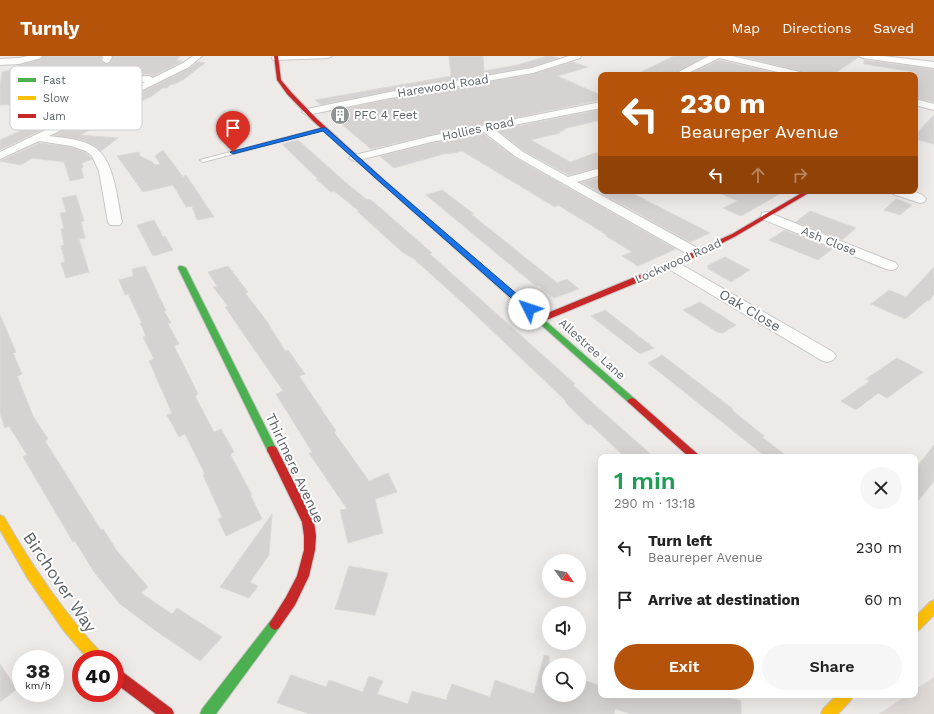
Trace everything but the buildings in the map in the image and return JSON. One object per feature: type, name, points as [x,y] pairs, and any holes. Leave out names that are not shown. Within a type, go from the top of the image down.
[{"type":"street","points":[[0,62],[18,61],[38,56]]},
{"type":"street","points":[[142,86],[186,64],[198,56]]},
{"type":"street","points":[[276,57],[328,56]]},
{"type":"street","name":"Harewood Road","points":[[307,112],[390,95],[525,72],[549,66],[577,56]]},
{"type":"street","points":[[684,72],[716,56]]},
{"type":"street","points":[[722,56],[789,72]]},
{"type":"street","points":[[863,56],[934,65]]},
{"type":"street","name":"Allestree Lane","points":[[276,57],[279,80],[290,94],[324,129],[355,158],[541,319],[693,454]]},
{"type":"street","points":[[142,80],[154,80]]},
{"type":"street","points":[[918,105],[934,107]]},
{"type":"street","name":"Hollies Road","points":[[355,158],[486,128],[598,106]]},
{"type":"street","points":[[486,128],[519,154],[696,253]]},
{"type":"street","points":[[0,156],[54,130]]},
{"type":"street","points":[[38,138],[81,146],[98,154],[105,168],[115,222]]},
{"type":"street","points":[[567,181],[598,172]]},
{"type":"street","name":"Lockwood Road","points":[[541,319],[672,265],[734,235],[804,194]]},
{"type":"street","points":[[906,194],[920,199]]},
{"type":"street","name":"Ash Close","points":[[767,216],[891,266]]},
{"type":"street","name":"Oak Close","points":[[672,265],[827,356]]},
{"type":"street","name":"Thirlmere Avenue","points":[[182,268],[308,522],[310,535],[310,557],[306,570],[290,602],[207,714]]},
{"type":"street","name":"Birchover Way","points":[[0,520],[29,571],[58,614],[87,650]]},
{"type":"street","points":[[918,623],[934,606]]},
{"type":"street","points":[[925,615],[934,622]]},
{"type":"street","points":[[124,682],[167,714]]},
{"type":"street","points":[[828,714],[843,698]]},
{"type":"lane","points":[[203,160],[324,129]]},
{"type":"shaded area","points":[[934,677],[934,714],[879,714],[903,698],[918,698],[918,688]]},
{"type":"traffic: fast","points":[[381,180],[632,401]]},
{"type":"traffic: fast","points":[[182,268],[272,450]]},
{"type":"traffic: fast","points":[[207,714],[275,624]]},
{"type":"traffic: slow","points":[[0,520],[21,557],[56,610],[89,650]]},
{"type":"traffic: slow","points":[[918,623],[934,606]]},
{"type":"traffic: slow","points":[[828,714],[843,698]]},
{"type":"traffic: jam","points":[[276,56],[279,80],[289,93],[315,120],[381,180]]},
{"type":"traffic: jam","points":[[541,319],[672,265],[734,235],[804,194]]},
{"type":"traffic: jam","points":[[632,401],[693,454]]},
{"type":"traffic: jam","points":[[272,450],[308,522],[310,536],[310,550],[303,576],[291,601],[275,624]]},
{"type":"traffic: jam","points":[[124,682],[167,714]]},
{"type":"place","name":"PFC 4 Feet","points":[[340,115]]},
{"type":"route","points":[[233,152],[324,129],[469,258],[529,309]]}]
